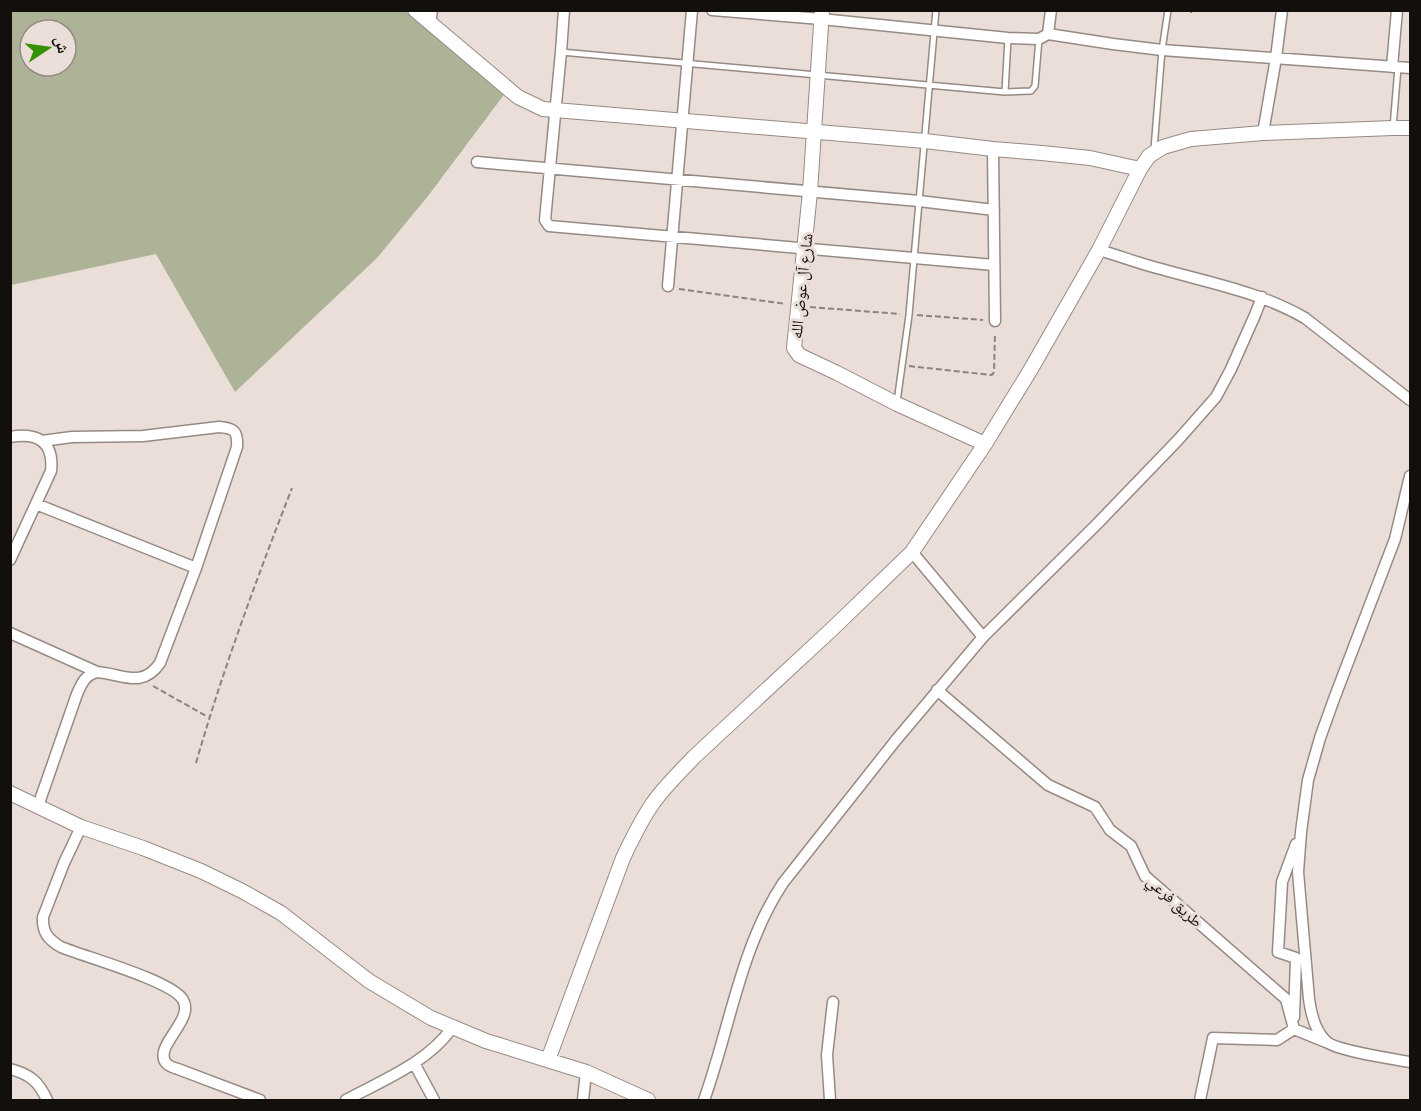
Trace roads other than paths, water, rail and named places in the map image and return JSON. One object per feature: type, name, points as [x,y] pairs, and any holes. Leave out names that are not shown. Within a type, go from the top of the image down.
[{"type":"street","points":[[415,10],[431,17],[518,96],[543,109],[925,141],[1090,158],[1140,169]]},
{"type":"street","points":[[564,10],[545,220],[549,226],[994,265]]},
{"type":"street","points":[[668,286],[692,10]]},
{"type":"street","points":[[712,10],[822,15],[1008,38],[1043,36],[1162,50],[1410,68]]},
{"type":"street","points":[[1043,36],[1051,10]]},
{"type":"street","points":[[1263,133],[1282,10]]},
{"type":"street","points":[[1395,67],[1397,10]]},
{"type":"street","name":"شارع آل عوض الله","points":[[822,15],[810,192],[794,348],[799,355],[984,444]]},
{"type":"street","points":[[548,1060],[623,858],[652,805],[694,757],[912,552],[1031,369],[1099,250],[1140,169],[1149,156],[1154,151],[1191,139],[1263,133],[1410,128]]},
{"type":"street","points":[[993,149],[995,321]]},
{"type":"street","points":[[477,162],[919,201],[994,210]]},
{"type":"street","points":[[1099,250],[1158,269],[1262,297],[1287,308],[1305,318],[1410,400]]},
{"type":"street","points":[[704,1101],[743,971],[756,936],[776,894],[788,876],[896,740],[983,637],[1098,523],[1216,397],[1231,369],[1262,297]]},
{"type":"street","points":[[10,633],[97,672],[140,679],[151,674],[160,663],[196,568],[237,447],[238,437],[228,428],[219,428],[143,436],[72,437],[42,441]]},
{"type":"street","points":[[10,437],[34,436],[47,446],[52,462],[51,471],[10,560]]},
{"type":"street","points":[[1326,1042],[1316,1025],[1309,999],[1299,894],[1301,832],[1308,780],[1340,681],[1392,547],[1410,476]]},
{"type":"street","points":[[36,504],[196,568]]},
{"type":"street","points":[[912,552],[983,637]]},
{"type":"street","points":[[38,806],[81,684],[85,678],[97,672]]},
{"type":"street","name":"طريق فرعي","points":[[937,690],[1048,785],[1095,807],[1110,830],[1131,846],[1145,876],[1286,999],[1294,1029]]},
{"type":"street","points":[[10,793],[81,827],[177,861],[242,891],[281,913],[369,981],[405,1004],[452,1028],[586,1072],[648,1101]]},
{"type":"street","points":[[81,827],[43,917],[46,936],[61,948],[147,978],[180,995],[185,1004],[184,1015],[165,1050],[165,1062],[260,1101]]},
{"type":"street","points":[[1294,1029],[1296,957],[1278,952],[1282,882],[1301,832]]},
{"type":"street","points":[[830,1101],[826,1055],[833,1002]]},
{"type":"street","points":[[346,1101],[414,1063],[437,1046],[452,1028]]},
{"type":"street","points":[[1294,1029],[1340,1048],[1410,1062]]},
{"type":"street","points":[[1200,1101],[1213,1038],[1277,1040],[1294,1029]]},
{"type":"street","points":[[414,1063],[435,1101]]},
{"type":"street","points":[[10,1069],[30,1076],[38,1084],[47,1101]]},
{"type":"street","points":[[583,1101],[586,1072]]},
{"type":"lane","points":[[897,404],[909,315],[936,10]]},
{"type":"lane","points":[[1154,151],[1162,50],[1168,10]]},
{"type":"lane","points":[[561,52],[1005,92],[1031,91],[1035,86],[1043,36]]},
{"type":"lane","points":[[1005,92],[1008,38]]},
{"type":"lane","points":[[1393,128],[1395,67]]}]
